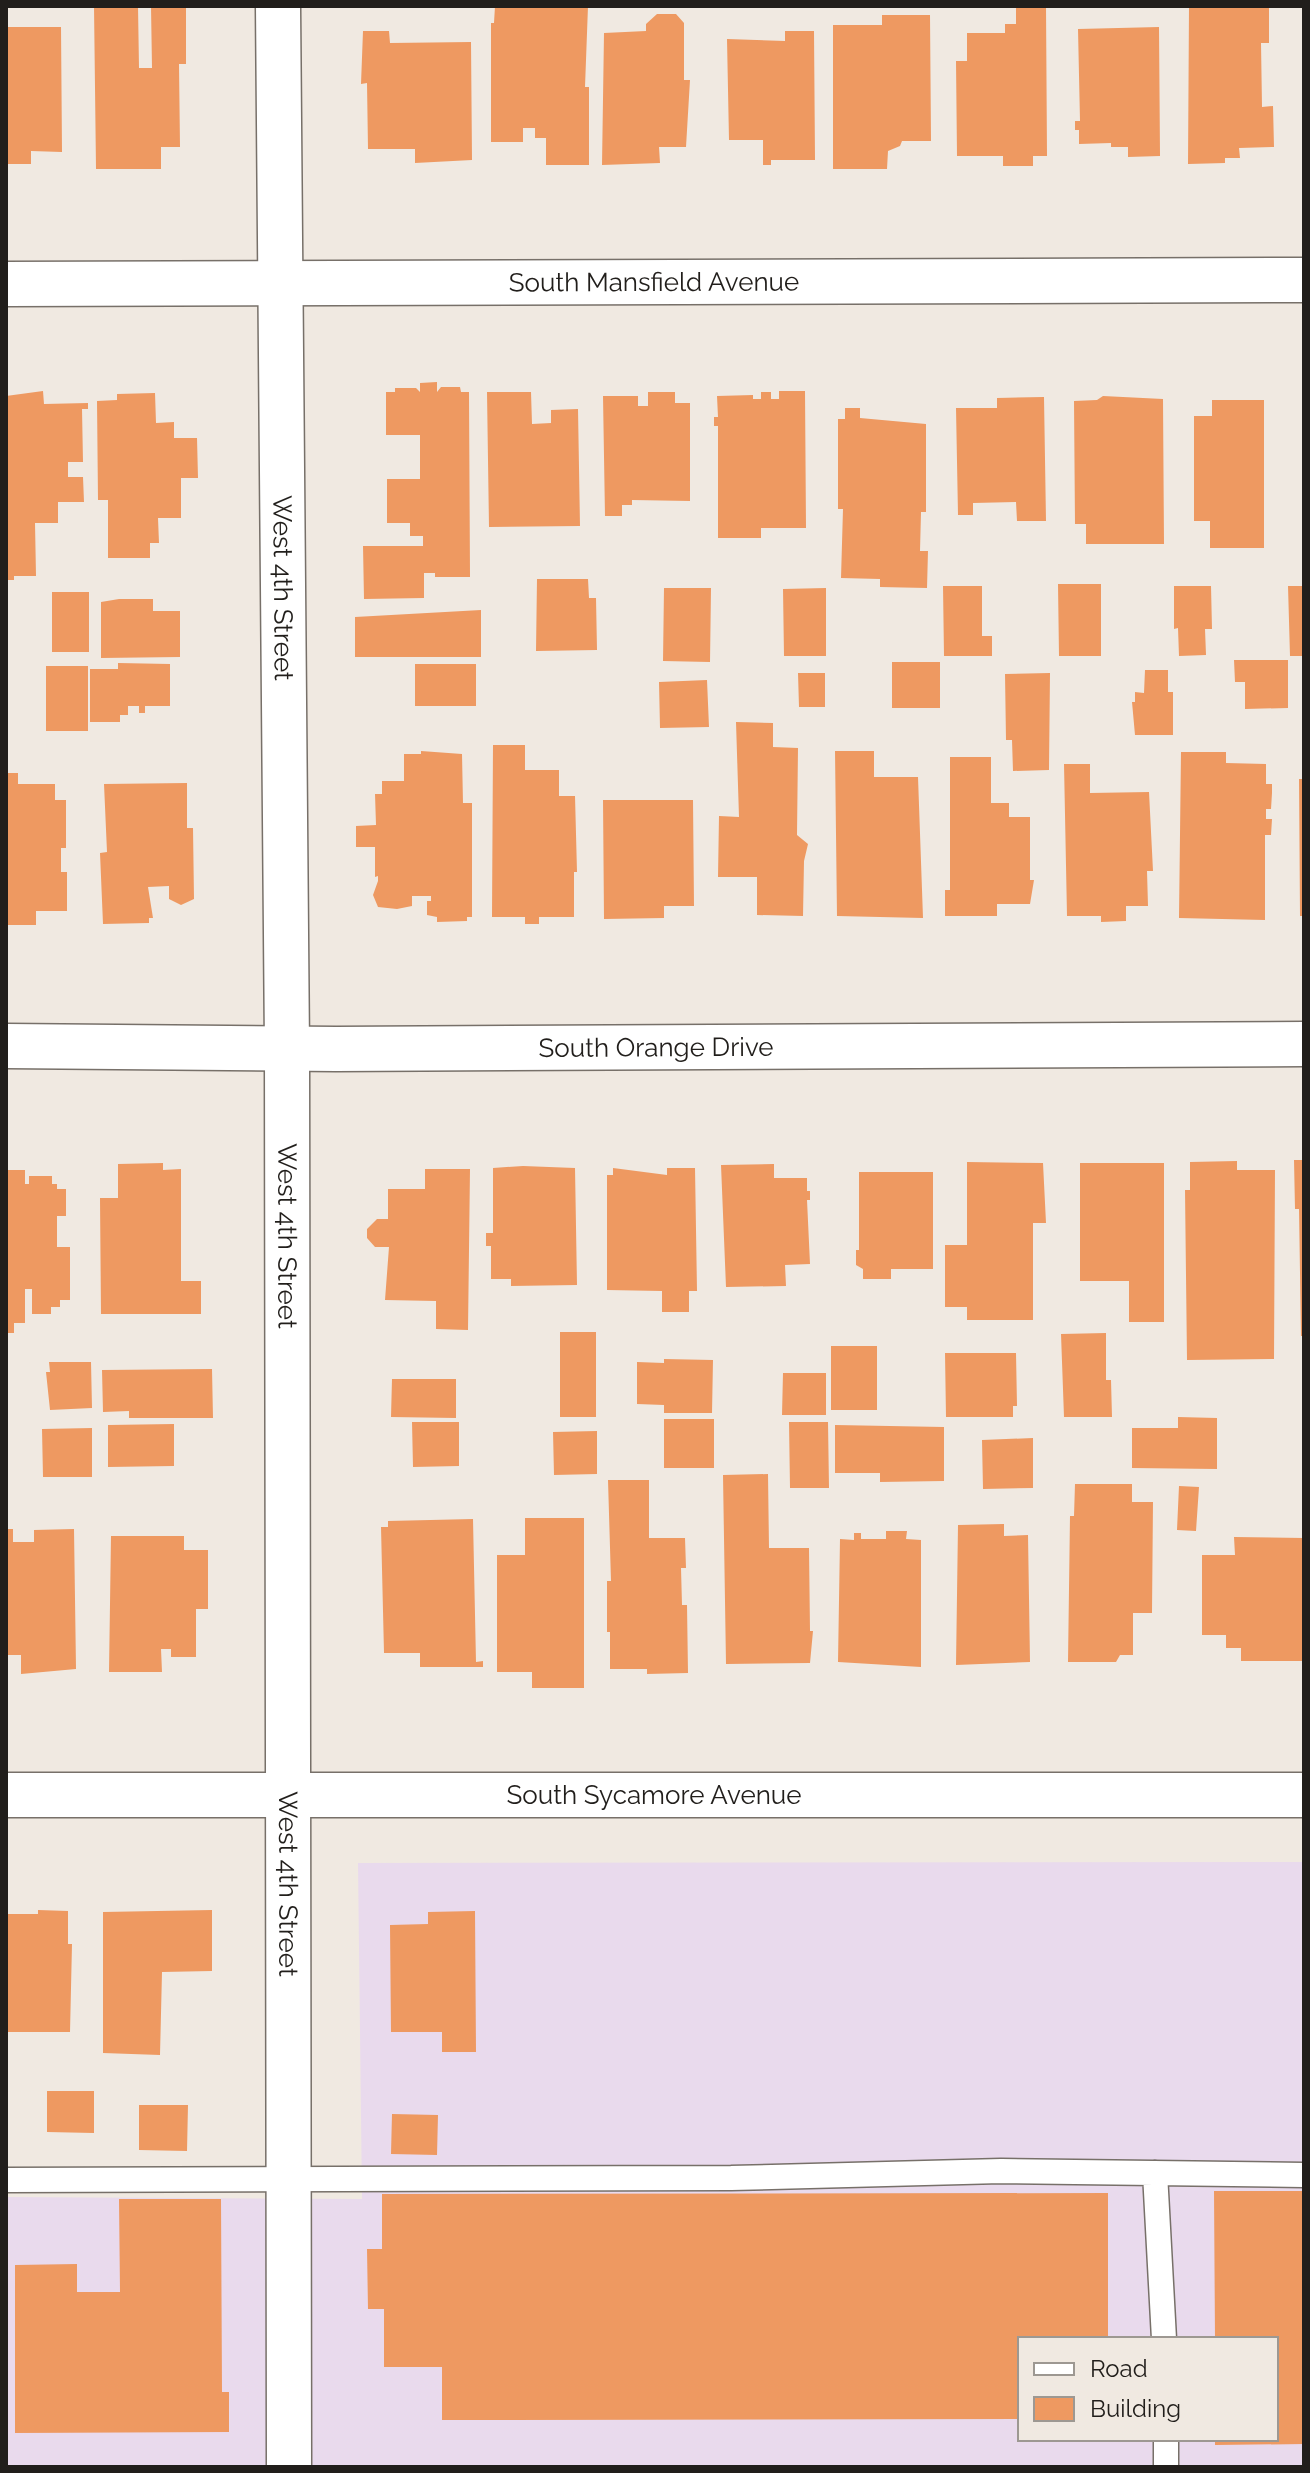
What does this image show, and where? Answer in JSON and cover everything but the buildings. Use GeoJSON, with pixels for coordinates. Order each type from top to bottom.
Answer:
{"type":"FeatureCollection","features":[{"type":"Feature","properties":{"kind":"street","name":"West 4th Street"},"geometry":{"type":"LineString","coordinates":[[278,6],[287,1049],[289,2467]]}},
{"type":"Feature","properties":{"kind":"street","name":"South Mansfield Avenue"},"geometry":{"type":"LineString","coordinates":[[6,284],[1304,280]]}},
{"type":"Feature","properties":{"kind":"street","name":"South Orange Drive"},"geometry":{"type":"LineString","coordinates":[[6,1046],[287,1049],[1304,1044]]}},
{"type":"Feature","properties":{"kind":"street","name":"South Sycamore Avenue"},"geometry":{"type":"LineString","coordinates":[[6,1795],[1304,1795]]}},
{"type":"Feature","properties":{"kind":"lane"},"geometry":{"type":"LineString","coordinates":[[6,2180],[731,2178],[1001,2171],[1304,2175]]}},
{"type":"Feature","properties":{"kind":"lane"},"geometry":{"type":"LineString","coordinates":[[1155,2173],[1164,2337]]}},
{"type":"Feature","properties":{"kind":"lane"},"geometry":{"type":"LineString","coordinates":[[1166,2441],[1166,2467]]}},
{"type":"Feature","properties":{"kind":"shaded area"},"geometry":{"type":"Polygon","coordinates":[[[1304,1862],[1304,2467],[6,2467],[6,2197],[362,2199],[358,1863],[1304,1862]]]}}]}
